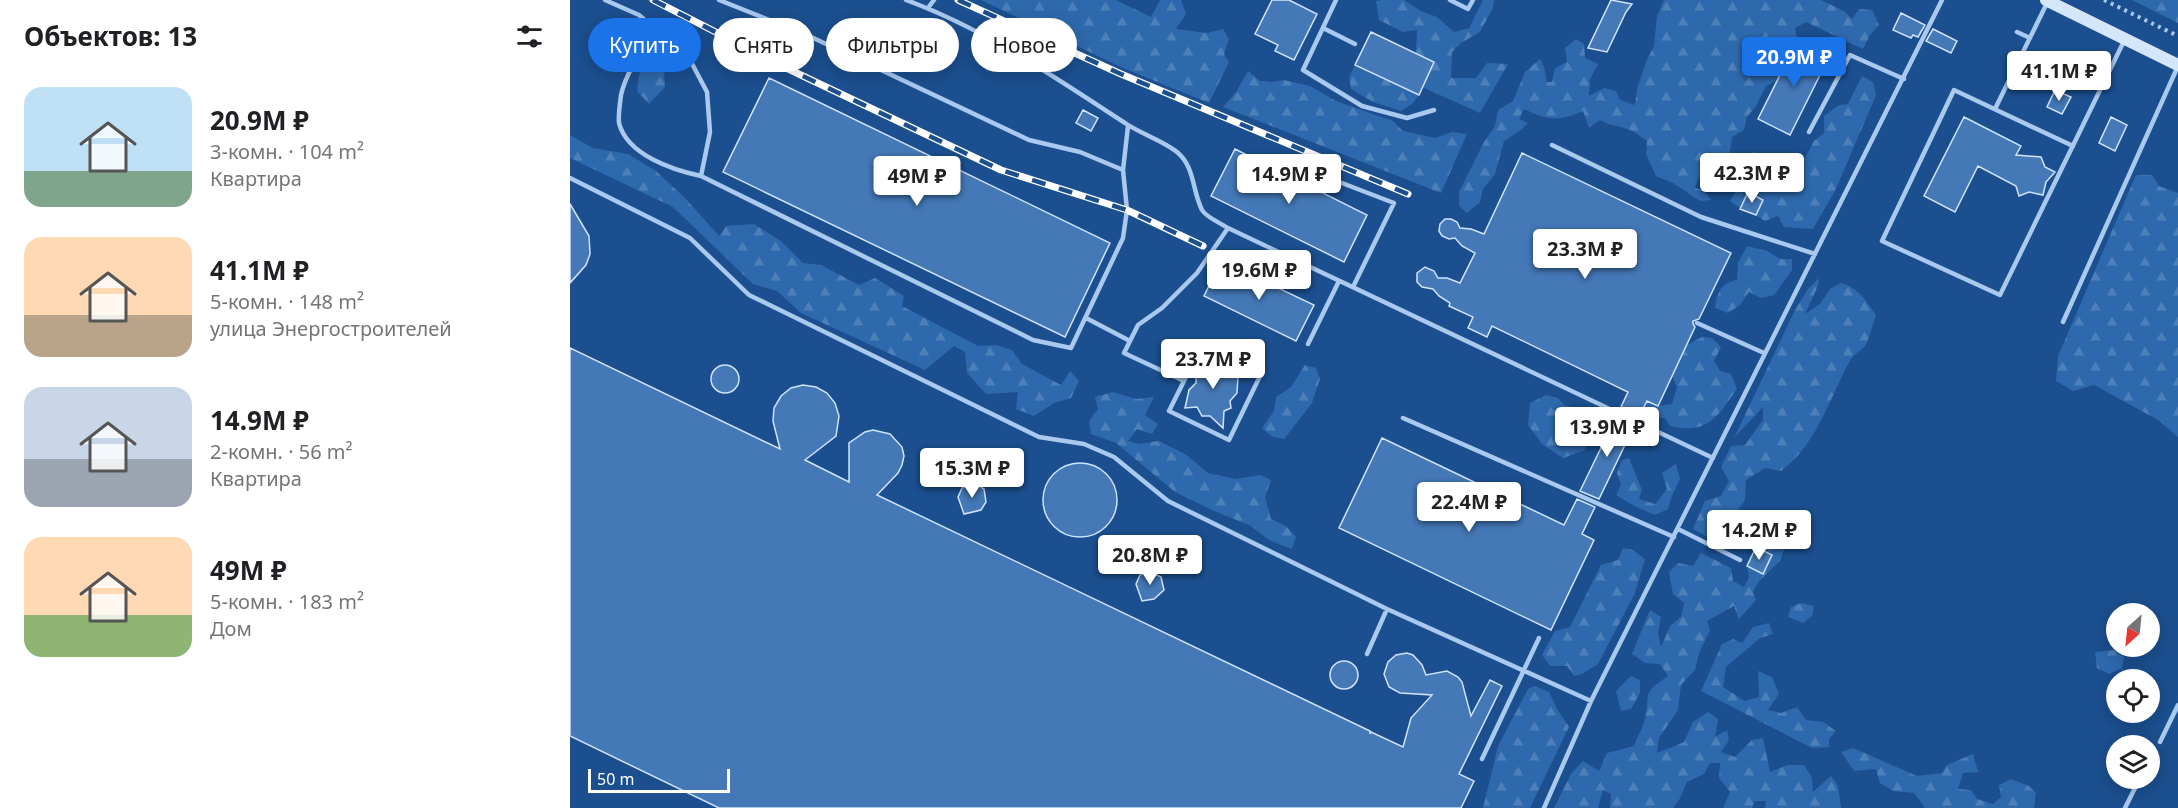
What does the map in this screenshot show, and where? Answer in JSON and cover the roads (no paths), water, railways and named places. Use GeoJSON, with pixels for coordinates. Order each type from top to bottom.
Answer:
{"type":"FeatureCollection","features":[{"type":"Feature","properties":{"kind":"main road"},"geometry":{"type":"LineString","coordinates":[[2047,0],[2178,65]]}},
{"type":"Feature","properties":{"kind":"lane"},"geometry":{"type":"LineString","coordinates":[[605,0],[642,18]]}},
{"type":"Feature","properties":{"kind":"lane"},"geometry":{"type":"LineString","coordinates":[[719,0],[807,35],[1029,140],[1080,152],[1123,170]]}},
{"type":"Feature","properties":{"kind":"lane"},"geometry":{"type":"LineString","coordinates":[[906,0],[928,8],[1036,64],[1128,126],[1176,152],[1188,165],[1203,212],[1228,228],[1713,458]]}},
{"type":"Feature","properties":{"kind":"lane"},"geometry":{"type":"LineString","coordinates":[[928,8],[934,0]]}},
{"type":"Feature","properties":{"kind":"lane"},"geometry":{"type":"LineString","coordinates":[[1336,0],[1303,70],[1362,106],[1407,118],[1434,110]]}},
{"type":"Feature","properties":{"kind":"lane"},"geometry":{"type":"LineString","coordinates":[[1450,0],[1468,9],[1473,0]]}},
{"type":"Feature","properties":{"kind":"lane"},"geometry":{"type":"LineString","coordinates":[[1544,808],[1591,701],[1942,0]]}},
{"type":"Feature","properties":{"kind":"lane"},"geometry":{"type":"LineString","coordinates":[[1995,109],[2047,0]]}},
{"type":"Feature","properties":{"kind":"lane"},"geometry":{"type":"LineString","coordinates":[[1323,28],[1355,44]]}},
{"type":"Feature","properties":{"kind":"lane"},"geometry":{"type":"LineString","coordinates":[[2017,32],[2030,38]]}},
{"type":"Feature","properties":{"kind":"lane"},"geometry":{"type":"LineString","coordinates":[[2073,146],[1954,90],[1882,241],[2000,295],[2073,146],[2125,39]]}},
{"type":"Feature","properties":{"kind":"lane"},"geometry":{"type":"LineString","coordinates":[[1809,132],[1850,55],[1904,79]]}},
{"type":"Feature","properties":{"kind":"lane"},"geometry":{"type":"LineString","coordinates":[[2063,322],[2178,65]]}},
{"type":"Feature","properties":{"kind":"lane"},"geometry":{"type":"LineString","coordinates":[[631,72],[621,94],[619,123],[629,143],[653,160],[678,171],[701,176],[1033,340],[1071,348],[1123,238],[1127,210],[1123,170],[1128,126]]}},
{"type":"Feature","properties":{"kind":"lane"},"geometry":{"type":"LineString","coordinates":[[696,72],[707,92],[710,132],[701,176]]}},
{"type":"Feature","properties":{"kind":"lane"},"geometry":{"type":"LineString","coordinates":[[1552,145],[1701,217],[1815,254]]}},
{"type":"Feature","properties":{"kind":"lane"},"geometry":{"type":"LineString","coordinates":[[1321,175],[1394,203],[1353,287]]}},
{"type":"Feature","properties":{"kind":"lane"},"geometry":{"type":"LineString","coordinates":[[570,178],[690,238],[749,295],[1039,438],[1084,444],[1114,457],[1168,501],[1387,609],[1591,701]]}},
{"type":"Feature","properties":{"kind":"lane"},"geometry":{"type":"LineString","coordinates":[[1184,381],[1124,353],[1138,325],[1162,308],[1197,273],[1228,228]]}},
{"type":"Feature","properties":{"kind":"lane"},"geometry":{"type":"LineString","coordinates":[[1308,344],[1339,280]]}},
{"type":"Feature","properties":{"kind":"lane"},"geometry":{"type":"LineString","coordinates":[[1086,318],[1130,341]]}},
{"type":"Feature","properties":{"kind":"lane"},"geometry":{"type":"LineString","coordinates":[[1697,323],[1764,353]]}},
{"type":"Feature","properties":{"kind":"lane"},"geometry":{"type":"LineString","coordinates":[[1203,343],[1263,372],[1229,440],[1169,411],[1184,381],[1203,343]]}},
{"type":"Feature","properties":{"kind":"lane"},"geometry":{"type":"LineString","coordinates":[[1404,418],[1674,537]]}},
{"type":"Feature","properties":{"kind":"lane"},"geometry":{"type":"LineString","coordinates":[[1678,529],[1740,560]]}},
{"type":"Feature","properties":{"kind":"lane"},"geometry":{"type":"LineString","coordinates":[[1367,654],[1387,609]]}},
{"type":"Feature","properties":{"kind":"lane"},"geometry":{"type":"LineString","coordinates":[[1482,759],[1539,638]]}},
{"type":"Feature","properties":{"kind":"lane"},"geometry":{"type":"LineString","coordinates":[[2160,742],[2178,705]]}},
{"type":"Feature","properties":{"kind":"lane"},"geometry":{"type":"LineString","coordinates":[[2125,808],[2134,789]]}},
{"type":"Feature","properties":{"kind":"railway"},"geometry":{"type":"LineString","coordinates":[[653,0],[784,67],[1001,170],[1127,210],[1203,246]]}},
{"type":"Feature","properties":{"kind":"railway"},"geometry":{"type":"LineString","coordinates":[[958,0],[1121,74],[1408,194]]}}]}
